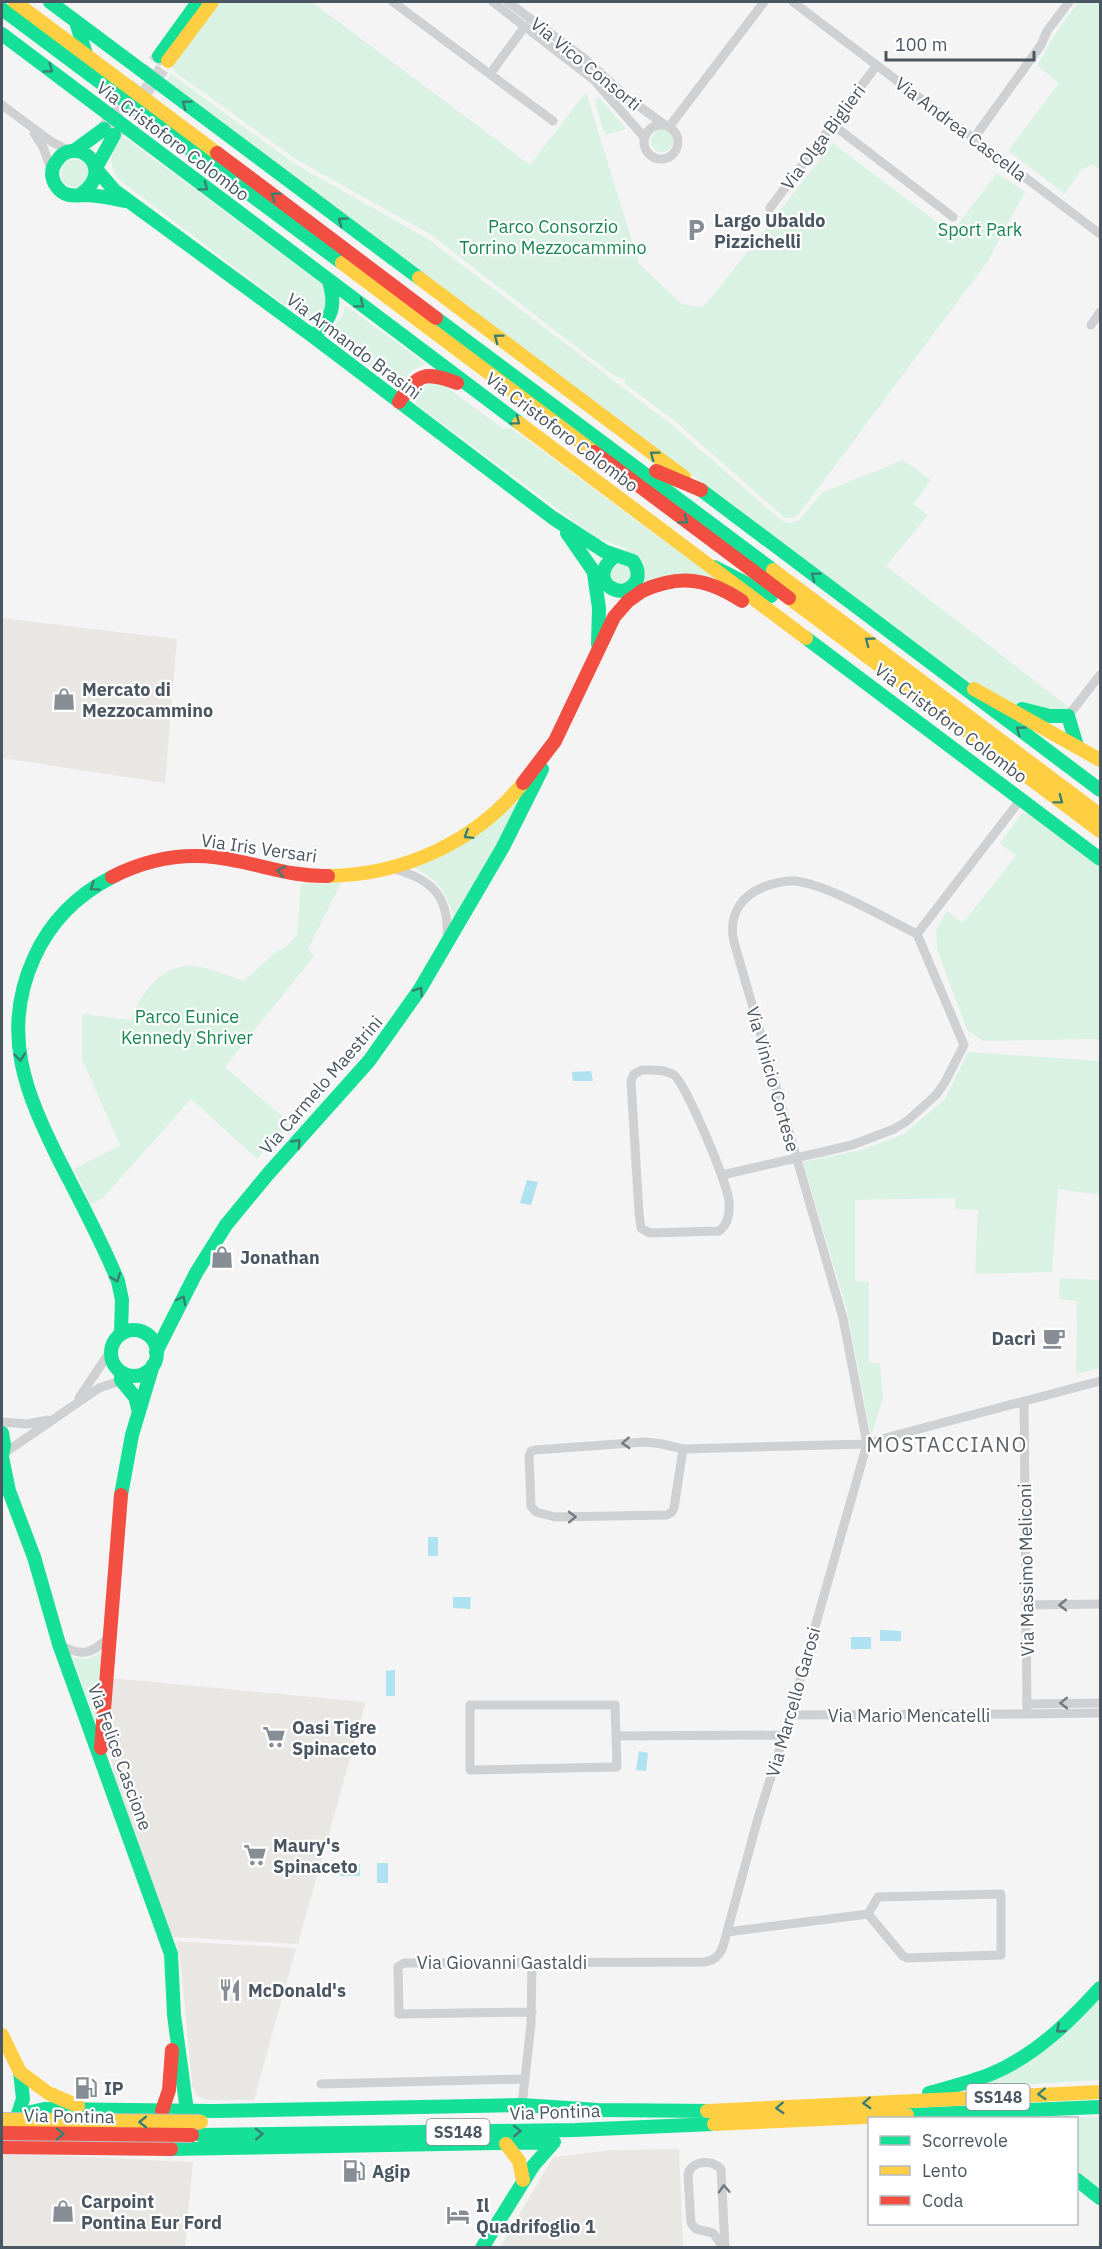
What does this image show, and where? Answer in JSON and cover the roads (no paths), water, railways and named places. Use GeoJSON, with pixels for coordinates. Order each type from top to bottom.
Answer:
{"type":"FeatureCollection","features":[{"type":"Feature","properties":{"kind":"main road","name":"Via Cristoforo Colombo"},"geometry":{"type":"LineString","coordinates":[[15,2],[1101,815]]}},
{"type":"Feature","properties":{"kind":"main road","name":"Via Cristoforo Colombo"},"geometry":{"type":"LineString","coordinates":[[50,2],[1101,790]]}},
{"type":"Feature","properties":{"kind":"main road"},"geometry":{"type":"LineString","coordinates":[[198,2],[163,58],[212,2]]}},
{"type":"Feature","properties":{"kind":"main road","name":"Via Cristoforo Colombo"},"geometry":{"type":"LineString","coordinates":[[2,9],[1101,831]]}},
{"type":"Feature","properties":{"kind":"main road"},"geometry":{"type":"LineString","coordinates":[[76,22],[86,54]]}},
{"type":"Feature","properties":{"kind":"main road","name":"Via Cristoforo Colombo"},"geometry":{"type":"LineString","coordinates":[[2,34],[1101,859]]}},
{"type":"Feature","properties":{"kind":"main road"},"geometry":{"type":"LineString","coordinates":[[52,172],[57,159],[109,132],[101,162],[96,168],[93,186],[81,194]]}},
{"type":"Feature","properties":{"kind":"main road","name":"Via Armando Brasini"},"geometry":{"type":"LineString","coordinates":[[72,151],[87,155],[109,186],[314,337],[553,518],[591,544],[615,556],[626,557],[635,564],[638,574],[633,594]]}},
{"type":"Feature","properties":{"kind":"main road","name":"Via Armando Brasini"},"geometry":{"type":"LineString","coordinates":[[52,172],[56,186],[67,195],[81,194],[132,203]]}},
{"type":"Feature","properties":{"kind":"main road"},"geometry":{"type":"LineString","coordinates":[[314,337],[334,308],[335,298],[329,281]]}},
{"type":"Feature","properties":{"kind":"main road"},"geometry":{"type":"LineString","coordinates":[[399,402],[413,381],[426,375],[440,376],[468,385]]}},
{"type":"Feature","properties":{"kind":"main road"},"geometry":{"type":"LineString","coordinates":[[607,445],[666,476],[701,490]]}},
{"type":"Feature","properties":{"kind":"main road","name":"Via Armando Brasini"},"geometry":{"type":"LineString","coordinates":[[553,518],[580,549],[599,577]]}},
{"type":"Feature","properties":{"kind":"main road"},"geometry":{"type":"LineString","coordinates":[[597,652],[599,577],[610,559],[615,556]]}},
{"type":"Feature","properties":{"kind":"main road"},"geometry":{"type":"LineString","coordinates":[[714,567],[772,597],[831,637],[851,644]]}},
{"type":"Feature","properties":{"kind":"main road"},"geometry":{"type":"LineString","coordinates":[[599,577],[612,589],[633,594],[662,582],[681,579],[716,585],[738,598],[890,711],[925,726]]}},
{"type":"Feature","properties":{"kind":"main road","name":"Via Iris Versari"},"geometry":{"type":"LineString","coordinates":[[121,1333],[122,1300],[118,1281],[45,1131],[21,1070],[18,1040],[19,1013],[26,978],[38,948],[63,913],[88,891],[116,874],[154,861],[183,856],[209,856],[304,876],[339,875],[390,868],[458,841],[495,816],[512,798],[556,740],[613,621],[633,594]]}},
{"type":"Feature","properties":{"kind":"main road"},"geometry":{"type":"LineString","coordinates":[[946,674],[1101,760]]}},
{"type":"Feature","properties":{"kind":"main road"},"geometry":{"type":"LineString","coordinates":[[1002,704],[1040,714],[1068,716],[1077,746]]}},
{"type":"Feature","properties":{"kind":"main road","name":"Via Carmelo Maestrini"},"geometry":{"type":"LineString","coordinates":[[101,1757],[121,1490],[132,1435],[155,1359],[196,1273],[226,1225],[379,1049],[420,989],[525,806],[556,740]]}},
{"type":"Feature","properties":{"kind":"main road"},"geometry":{"type":"LineString","coordinates":[[124,1376],[144,1374],[155,1359],[153,1341],[145,1333],[133,1330],[121,1333],[113,1347],[112,1358],[135,1397],[139,1412]]}},
{"type":"Feature","properties":{"kind":"main road","name":"Via Felice Cascione"},"geometry":{"type":"LineString","coordinates":[[2,1432],[4,1441],[2,1456],[16,1513],[34,1557],[59,1644],[171,1954],[174,2015],[187,2111]]}},
{"type":"Feature","properties":{"kind":"main road","name":"Via Felice Cascione"},"geometry":{"type":"LineString","coordinates":[[2,1492],[16,1513]]}},
{"type":"Feature","properties":{"kind":"main road"},"geometry":{"type":"LineString","coordinates":[[895,2102],[979,2079],[1010,2065],[1056,2033],[1101,1988]]}},
{"type":"Feature","properties":{"kind":"main road","name":"Via Felice Cascione"},"geometry":{"type":"LineString","coordinates":[[162,2111],[169,2090],[174,2015]]}},
{"type":"Feature","properties":{"kind":"main road"},"geometry":{"type":"LineString","coordinates":[[2,2035],[20,2072]]}},
{"type":"Feature","properties":{"kind":"main road","name":"Via Pontina"},"geometry":{"type":"LineString","coordinates":[[20,2072],[23,2099],[8,2125],[2,2146],[203,2149],[554,2142],[639,2134],[714,2117],[895,2102],[1101,2092]]}},
{"type":"Feature","properties":{"kind":"main road","name":"Via Pontina"},"geometry":{"type":"LineString","coordinates":[[20,2072],[48,2093],[90,2109]]}},
{"type":"Feature","properties":{"kind":"main road","name":"Via Pontina"},"geometry":{"type":"LineString","coordinates":[[8,2125],[24,2114],[37,2110],[90,2109],[187,2111],[522,2105],[714,2117]]}},
{"type":"Feature","properties":{"kind":"main road","name":"Via Pontina"},"geometry":{"type":"LineString","coordinates":[[8,2125],[201,2129],[535,2119],[899,2116],[1101,2108]]}},
{"type":"Feature","properties":{"kind":"main road"},"geometry":{"type":"LineString","coordinates":[[899,2116],[906,2117]]}},
{"type":"Feature","properties":{"kind":"main road"},"geometry":{"type":"LineString","coordinates":[[8,2125],[14,2139],[23,2147]]}},
{"type":"Feature","properties":{"kind":"main road"},"geometry":{"type":"LineString","coordinates":[[482,2247],[536,2161],[554,2142]]}},
{"type":"Feature","properties":{"kind":"main road"},"geometry":{"type":"LineString","coordinates":[[506,2144],[519,2161],[524,2180]]}},
{"type":"Feature","properties":{"kind":"main road"},"geometry":{"type":"LineString","coordinates":[[1078,2180],[1101,2198]]}},
{"type":"Feature","properties":{"kind":"street"},"geometry":{"type":"LineString","coordinates":[[393,2],[553,122]]}},
{"type":"Feature","properties":{"kind":"street","name":"Via Vico Consorti"},"geometry":{"type":"LineString","coordinates":[[493,2],[594,80],[645,138]]}},
{"type":"Feature","properties":{"kind":"street","name":"Via Vico Consorti"},"geometry":{"type":"LineString","coordinates":[[508,2],[584,58],[628,99],[667,126]]}},
{"type":"Feature","properties":{"kind":"street"},"geometry":{"type":"LineString","coordinates":[[667,126],[764,2]]}},
{"type":"Feature","properties":{"kind":"street","name":"Via Andrea Cascella"},"geometry":{"type":"LineString","coordinates":[[793,2],[1101,234]]}},
{"type":"Feature","properties":{"kind":"street"},"geometry":{"type":"LineString","coordinates":[[974,138],[1069,2]]}},
{"type":"Feature","properties":{"kind":"street"},"geometry":{"type":"LineString","coordinates":[[490,74],[525,26]]}},
{"type":"Feature","properties":{"kind":"street","name":"Via Olga Biglieri"},"geometry":{"type":"LineString","coordinates":[[770,208],[877,65]]}},
{"type":"Feature","properties":{"kind":"street","name":"Via Armando Brasini"},"geometry":{"type":"LineString","coordinates":[[2,105],[52,142],[72,151]]}},
{"type":"Feature","properties":{"kind":"street","name":"Via Armando Brasini"},"geometry":{"type":"LineString","coordinates":[[27,124],[43,147],[52,172]]}},
{"type":"Feature","properties":{"kind":"street"},"geometry":{"type":"LineString","coordinates":[[832,124],[953,217]]}},
{"type":"Feature","properties":{"kind":"street"},"geometry":{"type":"LineString","coordinates":[[667,126],[675,131],[679,143],[675,152],[668,158],[660,159],[652,157],[646,150],[645,138],[652,127],[667,126]]}},
{"type":"Feature","properties":{"kind":"street"},"geometry":{"type":"LineString","coordinates":[[1091,324],[1101,312]]}},
{"type":"Feature","properties":{"kind":"street"},"geometry":{"type":"LineString","coordinates":[[1068,716],[1101,675]]}},
{"type":"Feature","properties":{"kind":"street"},"geometry":{"type":"LineString","coordinates":[[512,798],[522,796],[525,806]]}},
{"type":"Feature","properties":{"kind":"street"},"geometry":{"type":"LineString","coordinates":[[722,1175],[859,1143],[890,1131],[903,1124],[939,1091],[964,1045],[917,934],[1021,799]]}},
{"type":"Feature","properties":{"kind":"street"},"geometry":{"type":"LineString","coordinates":[[390,868],[416,875],[436,891],[446,914],[447,945]]}},
{"type":"Feature","properties":{"kind":"street","name":"Via Vinicio Cortese"},"geometry":{"type":"LineString","coordinates":[[867,1444],[843,1318],[734,942],[732,926],[739,907],[748,896],[764,887],[797,882],[832,893],[917,934]]}},
{"type":"Feature","properties":{"kind":"street"},"geometry":{"type":"LineString","coordinates":[[661,1071],[670,1073],[678,1080],[722,1175],[729,1203],[726,1222],[722,1229],[713,1232],[650,1233],[642,1230],[639,1213],[632,1081],[636,1072],[661,1071]]}},
{"type":"Feature","properties":{"kind":"street"},"geometry":{"type":"LineString","coordinates":[[75,1406],[113,1347]]}},
{"type":"Feature","properties":{"kind":"street"},"geometry":{"type":"LineString","coordinates":[[2,1456],[99,1388],[124,1376]]}},
{"type":"Feature","properties":{"kind":"street"},"geometry":{"type":"LineString","coordinates":[[683,1449],[674,1508],[667,1515],[555,1517],[540,1514],[531,1506],[529,1456],[532,1450],[645,1442],[683,1449],[867,1444],[1101,1381]]}},
{"type":"Feature","properties":{"kind":"street","name":"Via Massimo Meliconi"},"geometry":{"type":"LineString","coordinates":[[1024,1401],[1027,1704]]}},
{"type":"Feature","properties":{"kind":"street"},"geometry":{"type":"LineString","coordinates":[[2,1422],[27,1424],[56,1418]]}},
{"type":"Feature","properties":{"kind":"street","name":"Via Marcello Garosi"},"geometry":{"type":"LineString","coordinates":[[715,1958],[722,1949],[867,1444]]}},
{"type":"Feature","properties":{"kind":"street"},"geometry":{"type":"LineString","coordinates":[[1026,1605],[1101,1604]]}},
{"type":"Feature","properties":{"kind":"street"},"geometry":{"type":"LineString","coordinates":[[59,1644],[74,1651],[87,1652],[97,1649],[109,1637]]}},
{"type":"Feature","properties":{"kind":"street"},"geometry":{"type":"LineString","coordinates":[[1027,1714],[1027,1704],[1101,1703]]}},
{"type":"Feature","properties":{"kind":"street"},"geometry":{"type":"LineString","coordinates":[[615,1704],[616,1736],[617,1767],[470,1770],[470,1705],[615,1704]]}},
{"type":"Feature","properties":{"kind":"street","name":"Via Mario Mencatelli"},"geometry":{"type":"LineString","coordinates":[[790,1715],[1101,1713]]}},
{"type":"Feature","properties":{"kind":"street"},"geometry":{"type":"LineString","coordinates":[[616,1736],[785,1735]]}},
{"type":"Feature","properties":{"kind":"street"},"geometry":{"type":"LineString","coordinates":[[1001,1894],[1001,1955],[907,1958],[868,1914],[878,1897],[1001,1894]]}},
{"type":"Feature","properties":{"kind":"street"},"geometry":{"type":"LineString","coordinates":[[727,1932],[868,1914]]}},
{"type":"Feature","properties":{"kind":"street","name":"Via Giovanni Gastaldi"},"geometry":{"type":"LineString","coordinates":[[532,2012],[399,2014],[398,1969],[400,1964],[404,1963],[705,1962],[715,1958]]}},
{"type":"Feature","properties":{"kind":"street"},"geometry":{"type":"LineString","coordinates":[[522,2105],[532,2012],[532,1962]]}},
{"type":"Feature","properties":{"kind":"street"},"geometry":{"type":"LineString","coordinates":[[321,2084],[525,2079]]}},
{"type":"Feature","properties":{"kind":"street"},"geometry":{"type":"LineString","coordinates":[[711,2163],[721,2169],[725,2247],[713,2233],[696,2229],[691,2223],[688,2175],[689,2169],[694,2164],[711,2163]]}},
{"type":"Feature","properties":{"kind":"water"},"geometry":{"type":"Polygon","coordinates":[[[591,1071],[593,1081],[573,1081],[572,1072],[591,1071]]]}},
{"type":"Feature","properties":{"kind":"water"},"geometry":{"type":"Polygon","coordinates":[[[527,1180],[538,1182],[531,1205],[520,1203],[527,1180]]]}},
{"type":"Feature","properties":{"kind":"water"},"geometry":{"type":"Polygon","coordinates":[[[428,1537],[438,1537],[438,1556],[428,1556],[428,1537]]]}},
{"type":"Feature","properties":{"kind":"water"},"geometry":{"type":"Polygon","coordinates":[[[453,1597],[471,1597],[470,1609],[453,1608],[453,1597]]]}},
{"type":"Feature","properties":{"kind":"water"},"geometry":{"type":"Polygon","coordinates":[[[880,1630],[901,1631],[901,1641],[880,1641],[880,1630]]]}},
{"type":"Feature","properties":{"kind":"water"},"geometry":{"type":"Polygon","coordinates":[[[851,1637],[871,1637],[871,1649],[851,1649],[851,1637]]]}},
{"type":"Feature","properties":{"kind":"water"},"geometry":{"type":"Polygon","coordinates":[[[395,1670],[395,1696],[386,1696],[386,1671],[395,1670]]]}},
{"type":"Feature","properties":{"kind":"water"},"geometry":{"type":"Polygon","coordinates":[[[639,1751],[648,1753],[646,1771],[636,1770],[639,1751]]]}},
{"type":"Feature","properties":{"kind":"water"},"geometry":{"type":"Polygon","coordinates":[[[377,1863],[388,1863],[388,1883],[377,1883],[377,1863]]]}},
{"type":"Feature","properties":{"kind":"water"},"geometry":{"type":"Polygon","coordinates":[[[340,1864],[360,1864],[360,1876],[340,1876],[340,1864]]]}},
{"type":"Feature","properties":{"kind":"tunnel"},"geometry":{"type":"LineString","coordinates":[[104,129],[159,56]]}},
{"type":"Feature","properties":{"kind":"tunnel"},"geometry":{"type":"LineString","coordinates":[[117,131],[168,61]]}},
{"type":"Feature","properties":{"kind":"place","name":"Largo Ubaldo Pizzichelli"},"geometry":{"type":"Point","coordinates":[696,230]}},
{"type":"Feature","properties":{"kind":"place","name":"Mercato di Mezzocammino"},"geometry":{"type":"Point","coordinates":[64,699]}},
{"type":"Feature","properties":{"kind":"place","name":"Jonathan"},"geometry":{"type":"Point","coordinates":[222,1257]}},
{"type":"Feature","properties":{"kind":"place","name":"Dacrì"},"geometry":{"type":"Point","coordinates":[1054,1338]}},
{"type":"Feature","properties":{"kind":"place","name":"Oasi Tigre Spinaceto"},"geometry":{"type":"Point","coordinates":[274,1737]}},
{"type":"Feature","properties":{"kind":"place","name":"Maury's Spinaceto"},"geometry":{"type":"Point","coordinates":[255,1855]}},
{"type":"Feature","properties":{"kind":"place","name":"McDonald's"},"geometry":{"type":"Point","coordinates":[230,1990]}},
{"type":"Feature","properties":{"kind":"place","name":"IP"},"geometry":{"type":"Point","coordinates":[86,2088]}},
{"type":"Feature","properties":{"kind":"place","name":"Agip"},"geometry":{"type":"Point","coordinates":[354,2171]}},
{"type":"Feature","properties":{"kind":"place","name":"Carpoint Pontina Eur Ford"},"geometry":{"type":"Point","coordinates":[63,2211]}},
{"type":"Feature","properties":{"kind":"place","name":"Il Quadrifoglio 1"},"geometry":{"type":"Point","coordinates":[458,2215]}},
{"type":"Feature","properties":{"kind":"district","name":"MOSTACCIANO"},"geometry":{"type":"Point","coordinates":[947,1444]}},
{"type":"Feature","properties":{"kind":"park label","name":"Sport Park"},"geometry":{"type":"Point","coordinates":[980,229]}},
{"type":"Feature","properties":{"kind":"park label","name":"Parco Consorzio Torrino Mezzocammino"},"geometry":{"type":"Point","coordinates":[553,236]}},
{"type":"Feature","properties":{"kind":"park label","name":"Parco Eunice Kennedy Shriver"},"geometry":{"type":"Point","coordinates":[187,1026]}}]}
